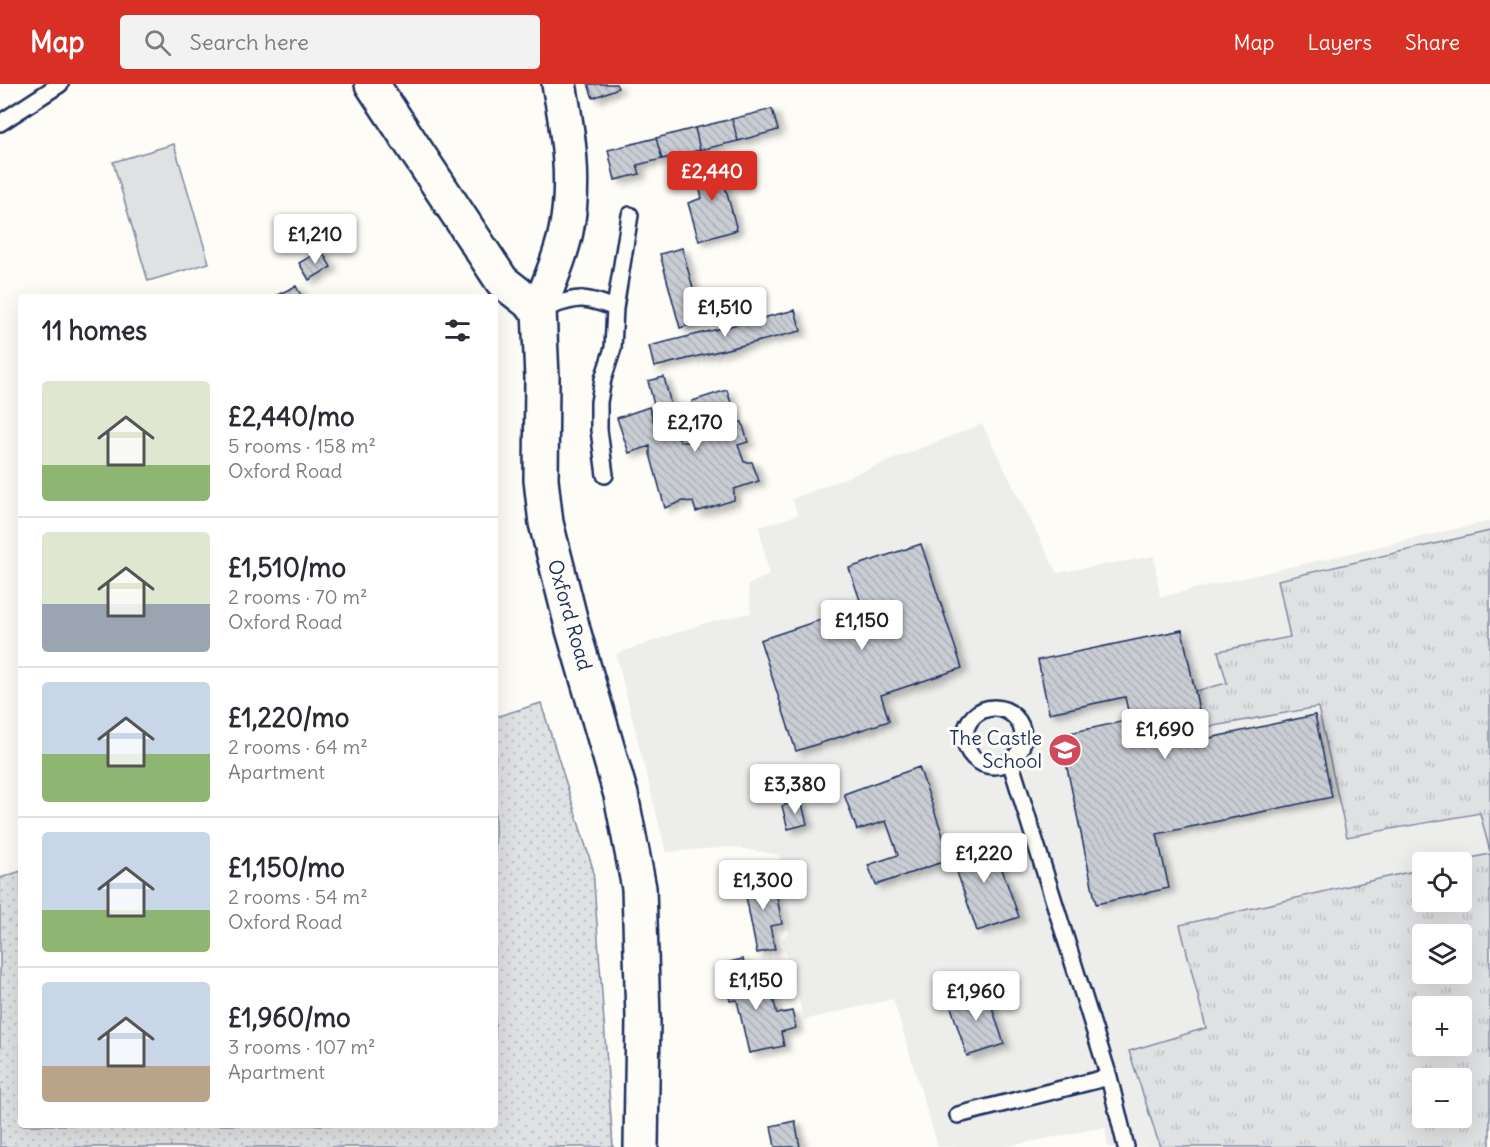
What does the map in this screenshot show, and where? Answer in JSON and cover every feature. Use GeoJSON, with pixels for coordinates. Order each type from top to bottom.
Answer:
{"type":"FeatureCollection","features":[{"type":"Feature","properties":{"kind":"main road"},"geometry":{"type":"LineString","coordinates":[[372,84],[502,281],[539,310]]}},
{"type":"Feature","properties":{"kind":"main road","name":"Oxford Road"},"geometry":{"type":"LineString","coordinates":[[559,84],[570,159],[568,215],[566,232],[539,310],[542,378],[541,480],[546,523],[573,630],[621,795],[639,888],[643,1018],[641,1147]]}},
{"type":"Feature","properties":{"kind":"lane"},"geometry":{"type":"LineString","coordinates":[[0,123],[60,84]]}},
{"type":"Feature","properties":{"kind":"lane"},"geometry":{"type":"LineString","coordinates":[[605,475],[599,430],[599,402],[613,348],[615,308],[630,215]]}},
{"type":"Feature","properties":{"kind":"lane"},"geometry":{"type":"LineString","coordinates":[[539,310],[577,298],[591,298],[615,308]]}},
{"type":"Feature","properties":{"kind":"lane"},"geometry":{"type":"LineString","coordinates":[[1010,760],[1109,1077],[1126,1147]]}},
{"type":"Feature","properties":{"kind":"lane"},"geometry":{"type":"LineString","coordinates":[[958,1115],[1109,1077]]}},
{"type":"Feature","properties":{"kind":"shaded area","name":"The Castle School"},"geometry":{"type":"Polygon","coordinates":[[[982,424],[1057,573],[1154,556],[1160,597],[1490,521],[1490,1147],[1108,1147],[1105,1127],[1004,1147],[938,1147],[893,999],[804,1020],[782,939],[789,932],[779,855],[732,847],[666,852],[616,654],[702,624],[751,613],[748,585],[769,575],[759,527],[798,515],[792,499],[982,424]]]}},
{"type":"Feature","properties":{"kind":"green space"},"geometry":{"type":"Polygon","coordinates":[[[174,144],[209,263],[148,281],[113,162],[174,144]]]}},
{"type":"Feature","properties":{"kind":"green space"},"geometry":{"type":"Polygon","coordinates":[[[1490,531],[1490,852],[1480,813],[1347,837],[1318,707],[1203,728],[1195,691],[1227,683],[1218,651],[1290,637],[1278,580],[1490,531]]]}},
{"type":"Feature","properties":{"kind":"green space"},"geometry":{"type":"Polygon","coordinates":[[[541,703],[593,869],[613,1147],[0,1147],[0,878],[18,872],[18,1128],[498,1128],[498,716],[541,703]]]}},
{"type":"Feature","properties":{"kind":"green space"},"geometry":{"type":"Polygon","coordinates":[[[1490,854],[1490,1147],[1160,1147],[1129,1051],[1206,1028],[1180,925],[1412,871],[1412,912],[1472,912],[1472,858],[1490,854]]]}},
{"type":"Feature","properties":{"kind":"building"},"geometry":{"type":"Polygon","coordinates":[[[588,84],[616,84],[618,88],[593,98],[588,84]]]}},
{"type":"Feature","properties":{"kind":"building"},"geometry":{"type":"Polygon","coordinates":[[[772,109],[778,130],[738,141],[732,119],[772,109]]]}},
{"type":"Feature","properties":{"kind":"building"},"geometry":{"type":"Polygon","coordinates":[[[732,119],[738,141],[700,150],[695,128],[732,119]]]}},
{"type":"Feature","properties":{"kind":"building"},"geometry":{"type":"Polygon","coordinates":[[[695,128],[700,150],[662,159],[656,138],[695,128]]]}},
{"type":"Feature","properties":{"kind":"building"},"geometry":{"type":"Polygon","coordinates":[[[656,138],[662,159],[637,165],[640,174],[615,180],[608,150],[656,138]]]}},
{"type":"Feature","properties":{"kind":"building"},"geometry":{"type":"Polygon","coordinates":[[[717,157],[737,230],[699,241],[688,203],[702,198],[693,164],[717,157]]]}},
{"type":"Feature","properties":{"kind":"building"},"geometry":{"type":"Polygon","coordinates":[[[682,248],[702,321],[680,328],[660,254],[682,248]]]}},
{"type":"Feature","properties":{"kind":"building"},"geometry":{"type":"Polygon","coordinates":[[[321,250],[331,267],[309,280],[299,263],[321,250]]]}},
{"type":"Feature","properties":{"kind":"building"},"geometry":{"type":"Polygon","coordinates":[[[296,286],[300,294],[279,294],[296,286]]]}},
{"type":"Feature","properties":{"kind":"building"},"geometry":{"type":"Polygon","coordinates":[[[795,310],[801,331],[654,367],[649,346],[795,310]]]}},
{"type":"Feature","properties":{"kind":"building"},"geometry":{"type":"Polygon","coordinates":[[[664,377],[671,405],[655,409],[648,381],[664,377]]]}},
{"type":"Feature","properties":{"kind":"building"},"geometry":{"type":"Polygon","coordinates":[[[727,390],[737,422],[742,422],[748,442],[738,445],[744,462],[752,462],[759,481],[734,489],[734,500],[696,512],[693,502],[683,501],[665,508],[650,454],[650,446],[629,453],[617,418],[649,407],[655,426],[673,420],[680,442],[698,442],[699,431],[692,409],[692,401],[727,390]]]}},
{"type":"Feature","properties":{"kind":"building"},"geometry":{"type":"Polygon","coordinates":[[[921,544],[962,668],[881,695],[889,721],[796,751],[760,640],[862,606],[849,568],[921,544]]]}},
{"type":"Feature","properties":{"kind":"building"},"geometry":{"type":"Polygon","coordinates":[[[1182,630],[1205,739],[1315,715],[1332,797],[1157,834],[1169,888],[1096,904],[1060,735],[1130,720],[1125,697],[1049,713],[1038,660],[1182,630]]]}},
{"type":"Feature","properties":{"kind":"building"},"geometry":{"type":"Polygon","coordinates":[[[919,767],[951,859],[876,885],[868,865],[898,855],[886,821],[857,830],[844,794],[919,767]]]}},
{"type":"Feature","properties":{"kind":"building"},"geometry":{"type":"Polygon","coordinates":[[[801,800],[807,824],[788,829],[782,806],[801,800]]]}},
{"type":"Feature","properties":{"kind":"building"},"geometry":{"type":"Polygon","coordinates":[[[990,836],[1019,917],[977,931],[950,851],[990,836]]]}},
{"type":"Feature","properties":{"kind":"building"},"geometry":{"type":"Polygon","coordinates":[[[773,875],[782,924],[770,926],[775,949],[757,953],[743,881],[773,875]]]}},
{"type":"Feature","properties":{"kind":"building"},"geometry":{"type":"Polygon","coordinates":[[[743,959],[751,994],[771,990],[777,1014],[792,1011],[796,1028],[781,1032],[784,1046],[749,1053],[737,1000],[730,1001],[721,964],[743,959]]]}},
{"type":"Feature","properties":{"kind":"building"},"geometry":{"type":"Polygon","coordinates":[[[986,989],[1004,1044],[967,1056],[949,1001],[986,989]]]}},
{"type":"Feature","properties":{"kind":"building"},"geometry":{"type":"Polygon","coordinates":[[[795,1121],[800,1147],[775,1147],[771,1126],[795,1121]]]}},
{"type":"Feature","properties":{"kind":"place","name":"The Castle School"},"geometry":{"type":"Point","coordinates":[1065,750]}}]}
